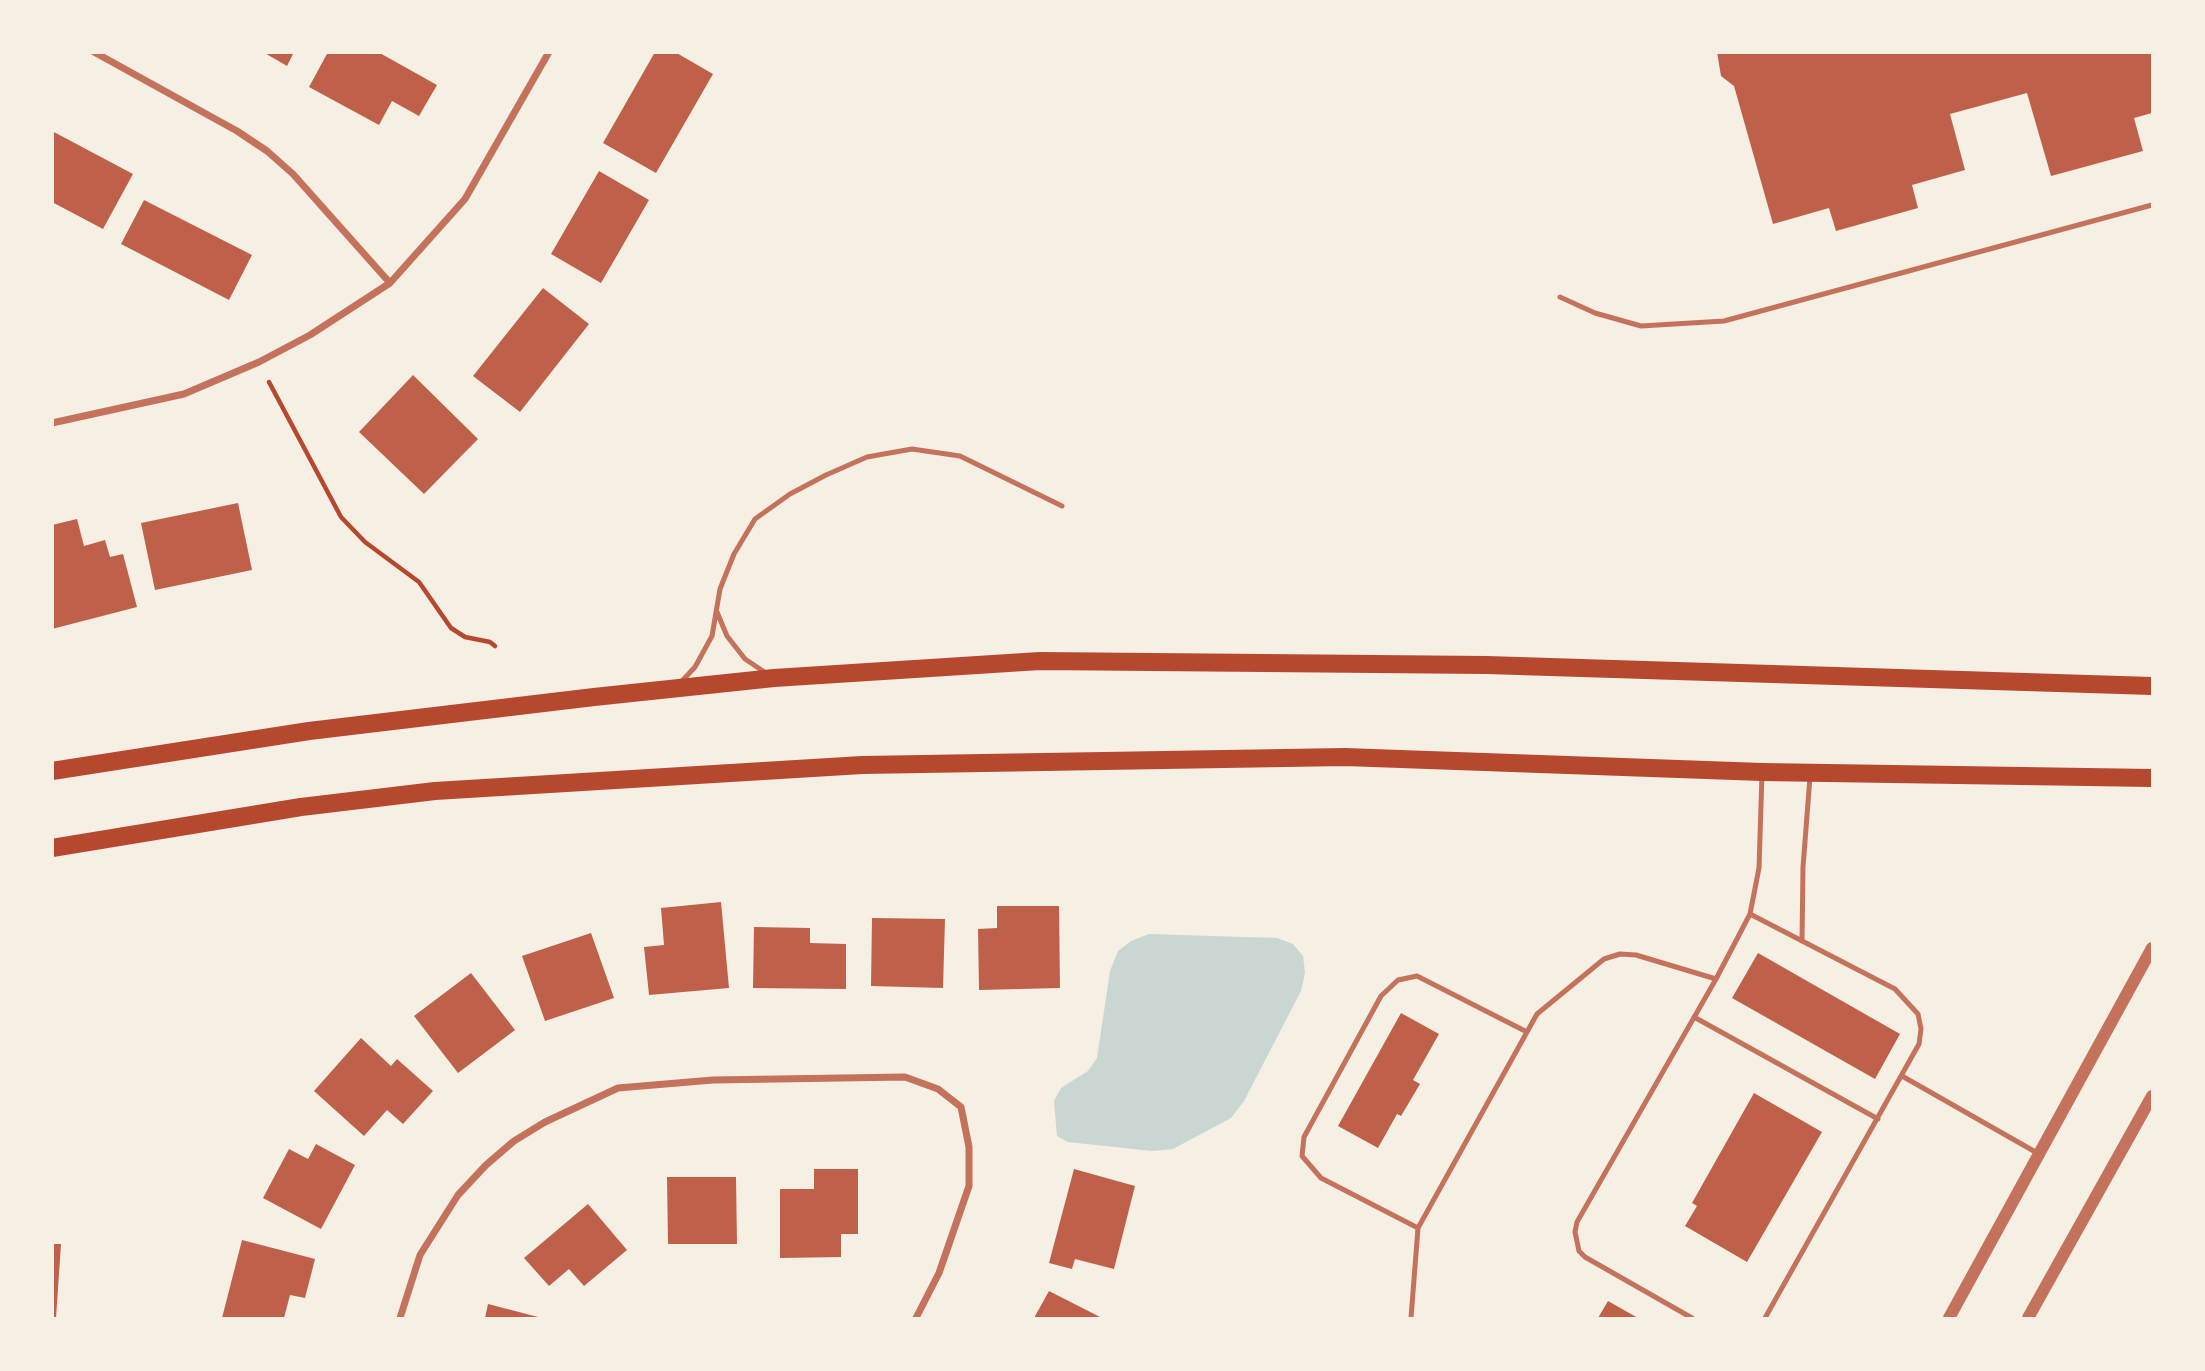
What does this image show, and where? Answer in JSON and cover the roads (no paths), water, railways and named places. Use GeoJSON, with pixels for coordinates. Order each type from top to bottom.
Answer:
{"type":"FeatureCollection","features":[{"type":"Feature","properties":{"kind":"main road"},"geometry":{"type":"LineString","coordinates":[[52,771],[309,731],[774,678],[1053,661],[1487,665],[2152,686]]}},
{"type":"Feature","properties":{"kind":"main road"},"geometry":{"type":"LineString","coordinates":[[52,848],[301,807],[435,792],[862,765],[1345,757],[1762,772],[2152,778]]}},
{"type":"Feature","properties":{"kind":"street"},"geometry":{"type":"LineString","coordinates":[[94,52],[237,131],[267,151],[293,174],[390,283]]}},
{"type":"Feature","properties":{"kind":"street"},"geometry":{"type":"LineString","coordinates":[[52,424],[184,394],[259,362],[310,335],[390,283],[465,199],[549,52]]}},
{"type":"Feature","properties":{"kind":"street"},"geometry":{"type":"LineString","coordinates":[[1949,1318],[2152,948]]}},
{"type":"Feature","properties":{"kind":"street"},"geometry":{"type":"LineString","coordinates":[[400,1318],[420,1255],[458,1195],[514,1141],[545,1122],[618,1088],[713,1080],[905,1077],[938,1089],[961,1107],[970,1147],[969,1186],[939,1273],[916,1318]]}},
{"type":"Feature","properties":{"kind":"street"},"geometry":{"type":"LineString","coordinates":[[2028,1318],[2152,1096]]}},
{"type":"Feature","properties":{"kind":"lane"},"geometry":{"type":"LineString","coordinates":[[1560,297],[1595,313],[1641,326],[1724,321],[2152,205]]}},
{"type":"Feature","properties":{"kind":"lane"},"geometry":{"type":"LineString","coordinates":[[674,689],[695,667],[712,636],[720,589],[734,554],[755,519],[790,494],[867,457],[912,449],[960,456],[1062,506]]}},
{"type":"Feature","properties":{"kind":"lane"},"geometry":{"type":"LineString","coordinates":[[717,612],[727,636],[745,659],[774,678]]}},
{"type":"Feature","properties":{"kind":"lane"},"geometry":{"type":"LineString","coordinates":[[1692,1318],[1585,1257],[1579,1251],[1577,1223],[1750,914],[1759,868],[1762,772]]}},
{"type":"Feature","properties":{"kind":"lane"},"geometry":{"type":"LineString","coordinates":[[1802,941],[1802,867],[1810,772]]}},
{"type":"Feature","properties":{"kind":"lane"},"geometry":{"type":"LineString","coordinates":[[1750,914],[1895,989],[1918,1014],[1919,1044],[1765,1318]]}},
{"type":"Feature","properties":{"kind":"lane"},"geometry":{"type":"LineString","coordinates":[[1411,1318],[1418,1228],[1538,1014],[1604,959],[1620,954],[1636,955],[1716,979]]}},
{"type":"Feature","properties":{"kind":"lane"},"geometry":{"type":"LineString","coordinates":[[1418,1228],[1321,1178],[1302,1156],[1304,1137],[1381,996],[1398,980],[1417,976],[1527,1032]]}},
{"type":"Feature","properties":{"kind":"lane"},"geometry":{"type":"LineString","coordinates":[[1694,1017],[1878,1119]]}},
{"type":"Feature","properties":{"kind":"lane"},"geometry":{"type":"LineString","coordinates":[[1902,1076],[2041,1154]]}}]}
